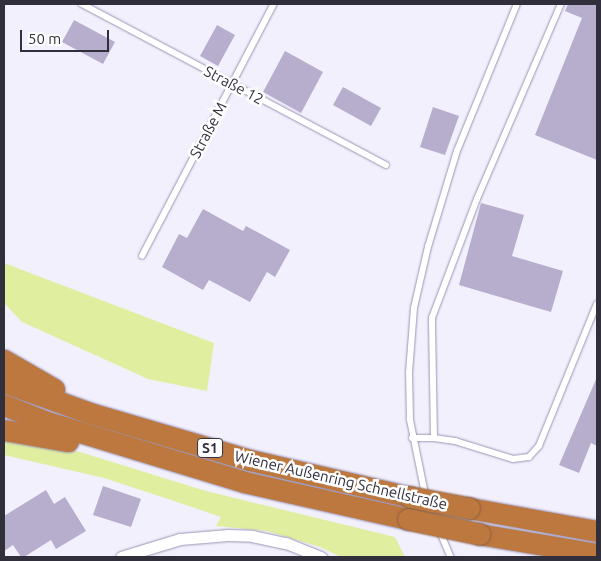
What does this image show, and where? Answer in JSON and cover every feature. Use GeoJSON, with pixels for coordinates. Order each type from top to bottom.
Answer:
{"type":"FeatureCollection","features":[{"type":"Feature","properties":{"kind":"highway"},"geometry":{"type":"LineString","coordinates":[[4,360],[52,388],[78,398],[90,413]]}},
{"type":"Feature","properties":{"kind":"highway","name":"Wiener Außenring Schnellstraße"},"geometry":{"type":"LineString","coordinates":[[4,382],[90,413],[250,460],[331,480],[469,508],[588,529]]}},
{"type":"Feature","properties":{"kind":"highway","name":"Wiener Außenring Schnellstraße"},"geometry":{"type":"LineString","coordinates":[[4,405],[47,422],[244,482],[479,534],[597,554]]}},
{"type":"Feature","properties":{"kind":"highway"},"geometry":{"type":"LineString","coordinates":[[4,430],[70,441],[96,448],[128,447]]}},
{"type":"Feature","properties":{"kind":"street"},"geometry":{"type":"LineString","coordinates":[[121,557],[180,539],[228,535],[252,536],[286,543],[321,557]]}},
{"type":"Feature","properties":{"kind":"lane","name":"Straße 12"},"geometry":{"type":"LineString","coordinates":[[82,4],[386,166]]}},
{"type":"Feature","properties":{"kind":"lane","name":"Straße M"},"geometry":{"type":"LineString","coordinates":[[142,256],[274,4]]}},
{"type":"Feature","properties":{"kind":"lane"},"geometry":{"type":"LineString","coordinates":[[429,506],[418,469],[412,438],[409,373],[410,340],[419,282],[456,151],[517,4]]}},
{"type":"Feature","properties":{"kind":"lane"},"geometry":{"type":"LineString","coordinates":[[434,438],[432,318],[477,199],[562,4]]}},
{"type":"Feature","properties":{"kind":"lane"},"geometry":{"type":"LineString","coordinates":[[412,438],[434,438],[513,459],[529,458],[539,446],[597,304]]}},
{"type":"Feature","properties":{"kind":"lane"},"geometry":{"type":"LineString","coordinates":[[433,515],[451,557]]}},
{"type":"Feature","properties":{"kind":"green space"},"geometry":{"type":"Polygon","coordinates":[[[4,263],[214,343],[207,391],[148,379],[22,322],[4,303],[4,263]]]}},
{"type":"Feature","properties":{"kind":"green space"},"geometry":{"type":"Polygon","coordinates":[[[4,441],[35,443],[80,452],[206,491],[395,537],[405,557],[341,557],[320,547],[267,531],[216,526],[221,517],[174,501],[104,478],[4,455],[4,441]]]}},
{"type":"Feature","properties":{"kind":"building"},"geometry":{"type":"Polygon","coordinates":[[[568,4],[597,4],[597,160],[535,135],[582,18],[565,11],[568,4]]]}},
{"type":"Feature","properties":{"kind":"building"},"geometry":{"type":"Polygon","coordinates":[[[74,20],[115,42],[103,64],[62,42],[74,20]]]}},
{"type":"Feature","properties":{"kind":"building"},"geometry":{"type":"Polygon","coordinates":[[[217,25],[235,35],[218,66],[200,56],[217,25]]]}},
{"type":"Feature","properties":{"kind":"building"},"geometry":{"type":"Polygon","coordinates":[[[285,51],[323,72],[301,113],[263,92],[285,51]]]}},
{"type":"Feature","properties":{"kind":"building"},"geometry":{"type":"Polygon","coordinates":[[[343,87],[381,108],[371,126],[333,105],[343,87]]]}},
{"type":"Feature","properties":{"kind":"building"},"geometry":{"type":"Polygon","coordinates":[[[433,107],[459,116],[445,155],[420,147],[433,107]]]}},
{"type":"Feature","properties":{"kind":"building"},"geometry":{"type":"Polygon","coordinates":[[[481,203],[524,215],[512,256],[563,271],[551,312],[459,285],[481,203]]]}},
{"type":"Feature","properties":{"kind":"building"},"geometry":{"type":"Polygon","coordinates":[[[203,209],[243,231],[246,226],[290,250],[275,277],[267,272],[250,302],[209,280],[203,290],[162,267],[179,234],[187,238],[203,209]]]}},
{"type":"Feature","properties":{"kind":"building"},"geometry":{"type":"Polygon","coordinates":[[[597,377],[597,446],[591,443],[579,473],[559,465],[597,377]]]}},
{"type":"Feature","properties":{"kind":"building"},"geometry":{"type":"Polygon","coordinates":[[[103,486],[141,499],[131,527],[93,515],[103,486]]]}},
{"type":"Feature","properties":{"kind":"building"},"geometry":{"type":"Polygon","coordinates":[[[46,490],[54,504],[65,497],[86,531],[56,549],[51,540],[24,557],[21,557],[13,545],[4,551],[4,516],[46,490]]]}}]}
